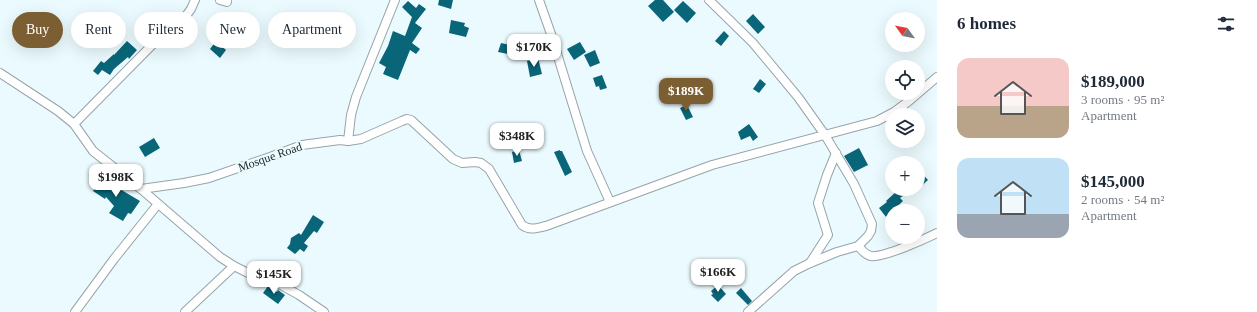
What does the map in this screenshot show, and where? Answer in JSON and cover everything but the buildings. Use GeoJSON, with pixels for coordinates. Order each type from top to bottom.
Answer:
{"type":"FeatureCollection","features":[{"type":"Feature","properties":{"kind":"street"},"geometry":{"type":"LineString","coordinates":[[74,124],[158,39],[180,24],[195,0]]}},
{"type":"Feature","properties":{"kind":"street"},"geometry":{"type":"LineString","coordinates":[[348,141],[351,115],[356,97],[395,0]]}},
{"type":"Feature","properties":{"kind":"street"},"geometry":{"type":"LineString","coordinates":[[539,0],[587,151],[610,202],[712,165],[877,121],[894,112],[937,77]]}},
{"type":"Feature","properties":{"kind":"street"},"geometry":{"type":"LineString","coordinates":[[709,0],[753,43],[798,97],[836,153],[854,184],[872,224],[871,231],[868,236],[858,246],[837,252],[794,271],[748,312]]}},
{"type":"Feature","properties":{"kind":"street"},"geometry":{"type":"LineString","coordinates":[[0,73],[58,111],[74,124],[93,151],[141,189],[220,257],[248,274],[281,285],[304,298],[324,312]]}},
{"type":"Feature","properties":{"kind":"street","name":"Mosque Road"},"geometry":{"type":"LineString","coordinates":[[141,189],[209,178],[302,145],[361,139],[407,119],[411,120],[452,159],[462,163],[481,163],[489,169],[522,225],[530,229],[546,226],[610,202]]}},
{"type":"Feature","properties":{"kind":"street"},"geometry":{"type":"LineString","coordinates":[[810,263],[828,235],[818,204],[836,153]]}},
{"type":"Feature","properties":{"kind":"street"},"geometry":{"type":"LineString","coordinates":[[75,312],[114,259],[158,204]]}},
{"type":"Feature","properties":{"kind":"street"},"geometry":{"type":"LineString","coordinates":[[858,246],[866,254],[870,256],[878,256],[922,241],[937,233]]}},
{"type":"Feature","properties":{"kind":"street"},"geometry":{"type":"LineString","coordinates":[[185,312],[234,266]]}}]}
